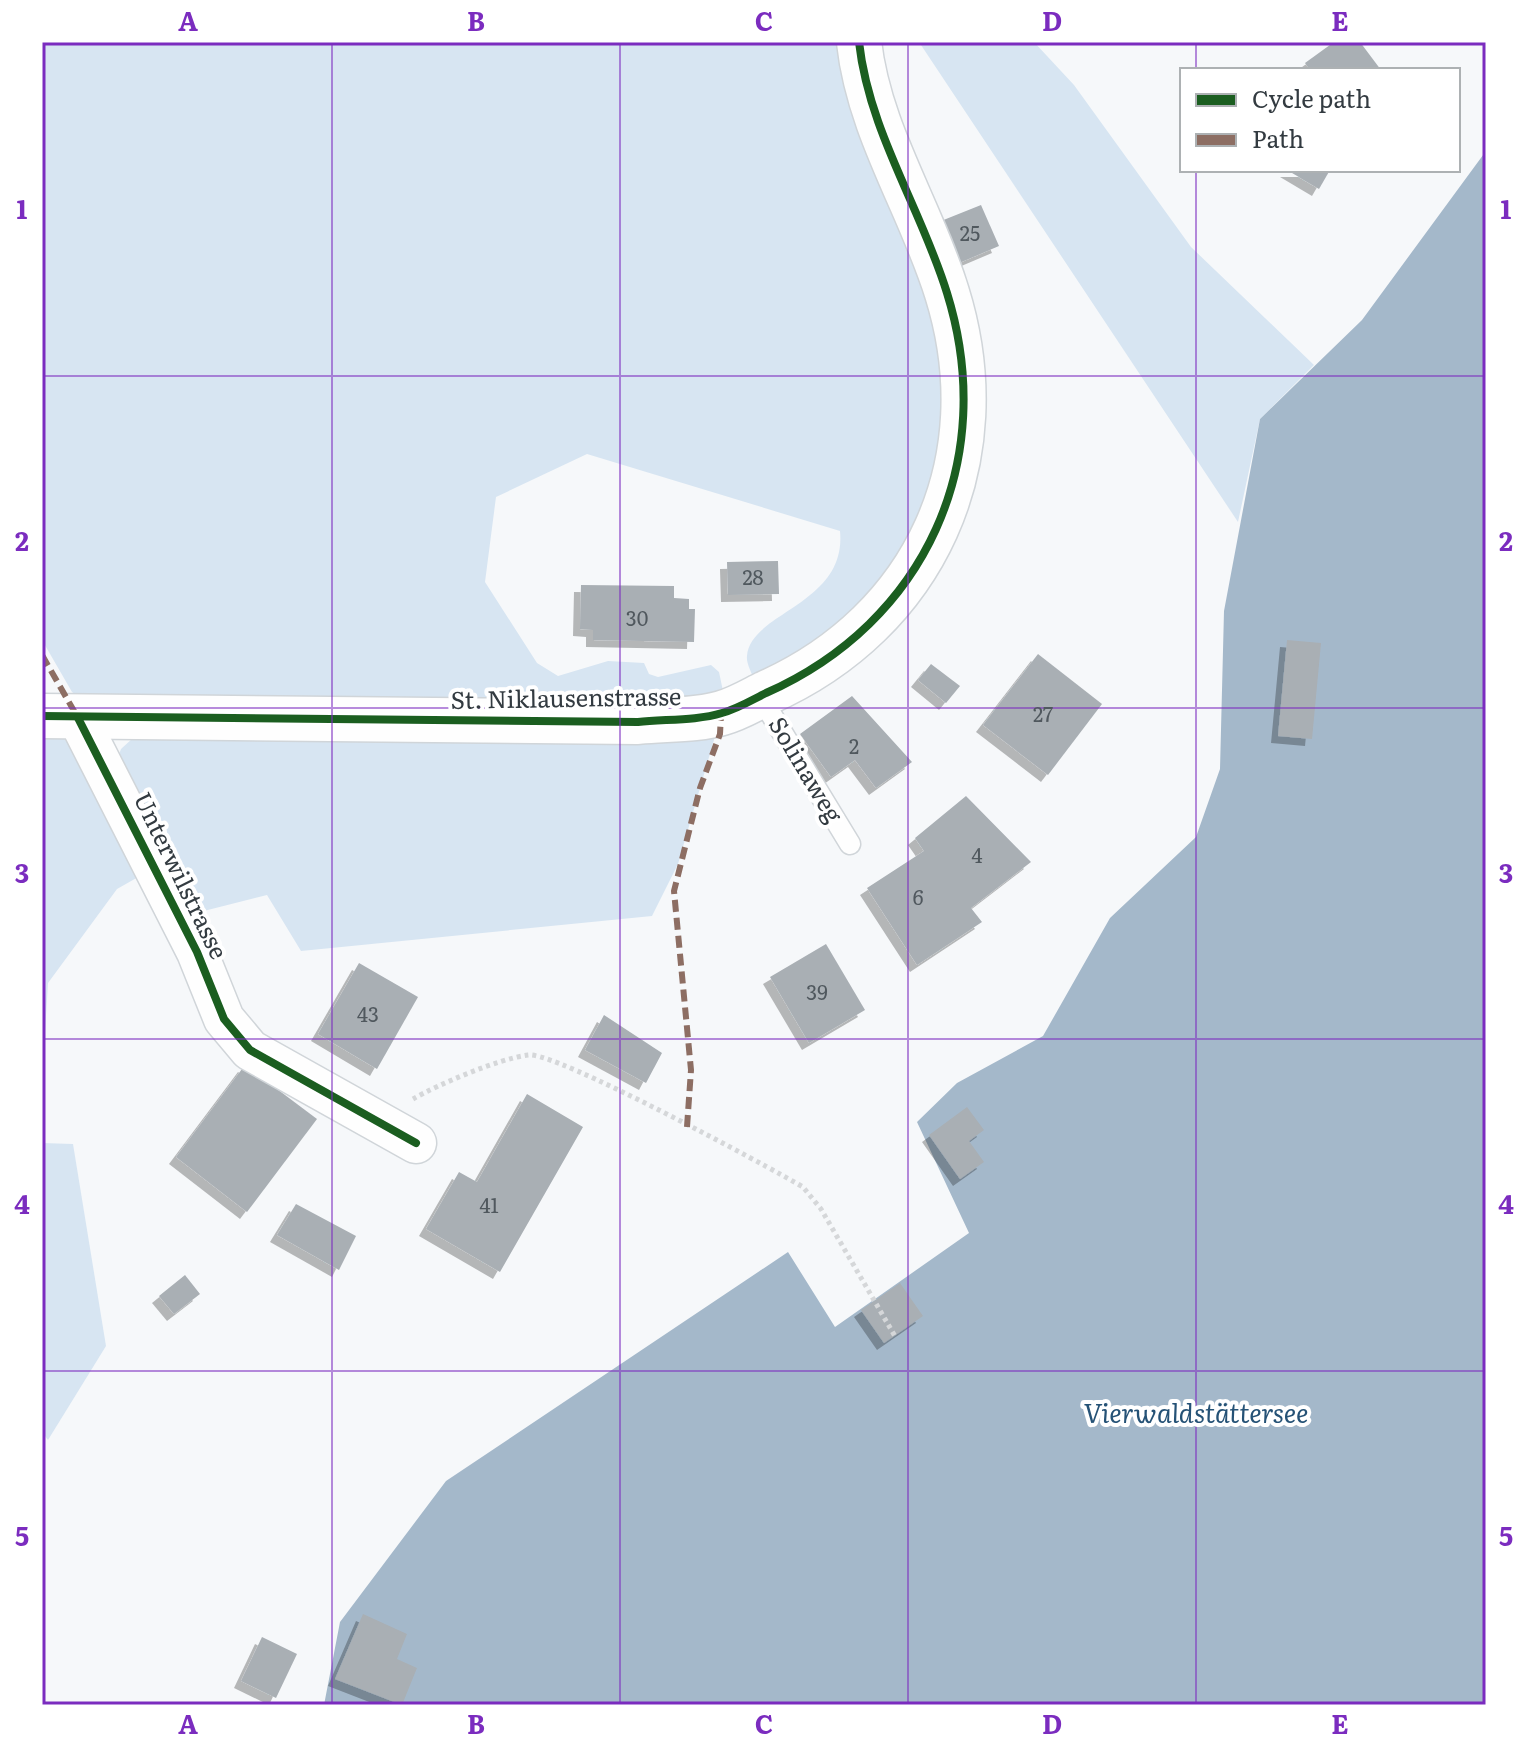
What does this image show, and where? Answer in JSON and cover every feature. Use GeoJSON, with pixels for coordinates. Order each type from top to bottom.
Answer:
{"type":"FeatureCollection","features":[{"type":"Feature","properties":{"kind":"street","name":"St. Niklausenstrasse"},"geometry":{"type":"LineString","coordinates":[[60,717],[638,722],[721,714],[834,656],[917,570],[946,509],[965,434],[964,365],[947,292],[874,113],[859,42]]}},
{"type":"Feature","properties":{"kind":"street","name":"Unterwilstrasse"},"geometry":{"type":"LineString","coordinates":[[60,717],[197,952],[224,1019],[250,1050],[416,1143]]}},
{"type":"Feature","properties":{"kind":"lane","name":"Solinaweg"},"geometry":{"type":"LineString","coordinates":[[760,696],[850,844]]}},
{"type":"Feature","properties":{"kind":"path"},"geometry":{"type":"LineString","coordinates":[[378,1120],[433,1088],[529,1054],[580,1071],[803,1187],[821,1209],[896,1338]]}},
{"type":"Feature","properties":{"kind":"shaded area"},"geometry":{"type":"Polygon","coordinates":[[[42,42],[840,42],[917,248],[953,400],[913,544],[841,634],[754,680],[747,659],[752,641],[829,576],[838,556],[840,531],[587,454],[496,497],[485,582],[537,663],[558,676],[608,661],[644,663],[649,674],[658,677],[711,665],[719,672],[723,691],[700,704],[90,705],[72,692],[42,640],[42,42]]]}},
{"type":"Feature","properties":{"kind":"shaded area"},"geometry":{"type":"Polygon","coordinates":[[[919,42],[1034,42],[1074,85],[1191,247],[1314,365],[1260,419],[1238,522],[919,42]]]}},
{"type":"Feature","properties":{"kind":"shaded area"},"geometry":{"type":"Polygon","coordinates":[[[42,731],[57,733],[77,750],[147,872],[117,889],[48,983],[42,1080],[42,731]]]}},
{"type":"Feature","properties":{"kind":"shaded area"},"geometry":{"type":"Polygon","coordinates":[[[716,733],[678,864],[652,916],[301,951],[267,895],[188,915],[117,760],[121,749],[133,738],[478,737],[601,744],[716,733]]]}},
{"type":"Feature","properties":{"kind":"shaded area"},"geometry":{"type":"Polygon","coordinates":[[[42,1143],[73,1144],[106,1346],[48,1440],[42,1432],[42,1143]]]}},
{"type":"Feature","properties":{"kind":"water","name":"Vierwaldstättersee"},"geometry":{"type":"Polygon","coordinates":[[[1486,151],[1486,1705],[324,1705],[340,1622],[446,1481],[788,1252],[835,1327],[969,1233],[917,1122],[957,1083],[1043,1036],[1110,918],[1196,837],[1220,769],[1224,611],[1260,419],[1362,320],[1486,151]]]}},
{"type":"Feature","properties":{"kind":"building"},"geometry":{"type":"Polygon","coordinates":[[[1334,42],[1360,42],[1380,68],[1309,68],[1305,63],[1334,42]]]}},
{"type":"Feature","properties":{"kind":"building"},"geometry":{"type":"Polygon","coordinates":[[[1290,172],[1329,172],[1319,189],[1290,172]]]}},
{"type":"Feature","properties":{"kind":"building"},"geometry":{"type":"Polygon","coordinates":[[[981,205],[999,246],[959,263],[941,221],[981,205]]]}},
{"type":"Feature","properties":{"kind":"building"},"geometry":{"type":"Polygon","coordinates":[[[778,561],[779,594],[728,595],[727,562],[778,561]]]}},
{"type":"Feature","properties":{"kind":"building"},"geometry":{"type":"Polygon","coordinates":[[[581,585],[674,586],[674,598],[689,599],[689,609],[695,609],[694,642],[593,640],[593,630],[580,629],[581,585]]]}},
{"type":"Feature","properties":{"kind":"building"},"geometry":{"type":"Polygon","coordinates":[[[1287,640],[1321,643],[1312,739],[1278,736],[1287,640]]]}},
{"type":"Feature","properties":{"kind":"building"},"geometry":{"type":"Polygon","coordinates":[[[1038,654],[1102,704],[1048,775],[983,725],[1038,654]]]}},
{"type":"Feature","properties":{"kind":"building"},"geometry":{"type":"Polygon","coordinates":[[[931,664],[960,686],[946,703],[918,680],[931,664]]]}},
{"type":"Feature","properties":{"kind":"building"},"geometry":{"type":"Polygon","coordinates":[[[852,696],[912,762],[876,788],[855,760],[831,777],[800,734],[852,696]]]}},
{"type":"Feature","properties":{"kind":"building"},"geometry":{"type":"Polygon","coordinates":[[[966,796],[1031,862],[971,908],[982,922],[917,965],[867,888],[924,851],[915,838],[966,796]]]}},
{"type":"Feature","properties":{"kind":"building"},"geometry":{"type":"Polygon","coordinates":[[[826,944],[865,1010],[809,1043],[770,977],[826,944]]]}},
{"type":"Feature","properties":{"kind":"building"},"geometry":{"type":"Polygon","coordinates":[[[359,963],[418,997],[377,1069],[318,1034],[359,963]]]}},
{"type":"Feature","properties":{"kind":"building"},"geometry":{"type":"Polygon","coordinates":[[[604,1015],[662,1053],[646,1083],[585,1050],[604,1015]]]}},
{"type":"Feature","properties":{"kind":"building"},"geometry":{"type":"Polygon","coordinates":[[[245,1065],[317,1119],[247,1212],[176,1157],[245,1065]]]}},
{"type":"Feature","properties":{"kind":"building"},"geometry":{"type":"Polygon","coordinates":[[[527,1094],[583,1127],[500,1272],[426,1229],[459,1172],[477,1182],[527,1094]]]}},
{"type":"Feature","properties":{"kind":"building"},"geometry":{"type":"Polygon","coordinates":[[[967,1107],[984,1130],[969,1141],[984,1162],[960,1179],[929,1135],[967,1107]]]}},
{"type":"Feature","properties":{"kind":"building"},"geometry":{"type":"Polygon","coordinates":[[[296,1204],[356,1236],[339,1270],[277,1235],[296,1204]]]}},
{"type":"Feature","properties":{"kind":"building"},"geometry":{"type":"Polygon","coordinates":[[[185,1275],[200,1294],[174,1314],[159,1296],[185,1275]]]}},
{"type":"Feature","properties":{"kind":"building"},"geometry":{"type":"Polygon","coordinates":[[[900,1283],[923,1316],[884,1343],[861,1310],[900,1283]]]}},
{"type":"Feature","properties":{"kind":"building"},"geometry":{"type":"Polygon","coordinates":[[[363,1614],[407,1634],[397,1659],[417,1668],[402,1705],[335,1679],[363,1614]]]}},
{"type":"Feature","properties":{"kind":"building"},"geometry":{"type":"Polygon","coordinates":[[[262,1637],[297,1654],[276,1698],[241,1681],[262,1637]]]}},
{"type":"Feature","properties":{"kind":"marked path"},"geometry":{"type":"LineString","coordinates":[[42,655],[78,718]]}},
{"type":"Feature","properties":{"kind":"marked path"},"geometry":{"type":"LineString","coordinates":[[687,1127],[691,1070],[674,891],[700,788],[720,734],[721,714]]}},
{"type":"Feature","properties":{"kind":"cycle path"},"geometry":{"type":"LineString","coordinates":[[42,716],[638,722],[691,719],[728,711],[766,693],[822,662],[869,624],[907,579],[936,529],[955,474],[963,416],[961,355],[947,293],[884,139],[873,107],[859,42]]}},
{"type":"Feature","properties":{"kind":"cycle path"},"geometry":{"type":"LineString","coordinates":[[78,718],[197,952],[224,1019],[250,1050],[416,1143]]}}]}
